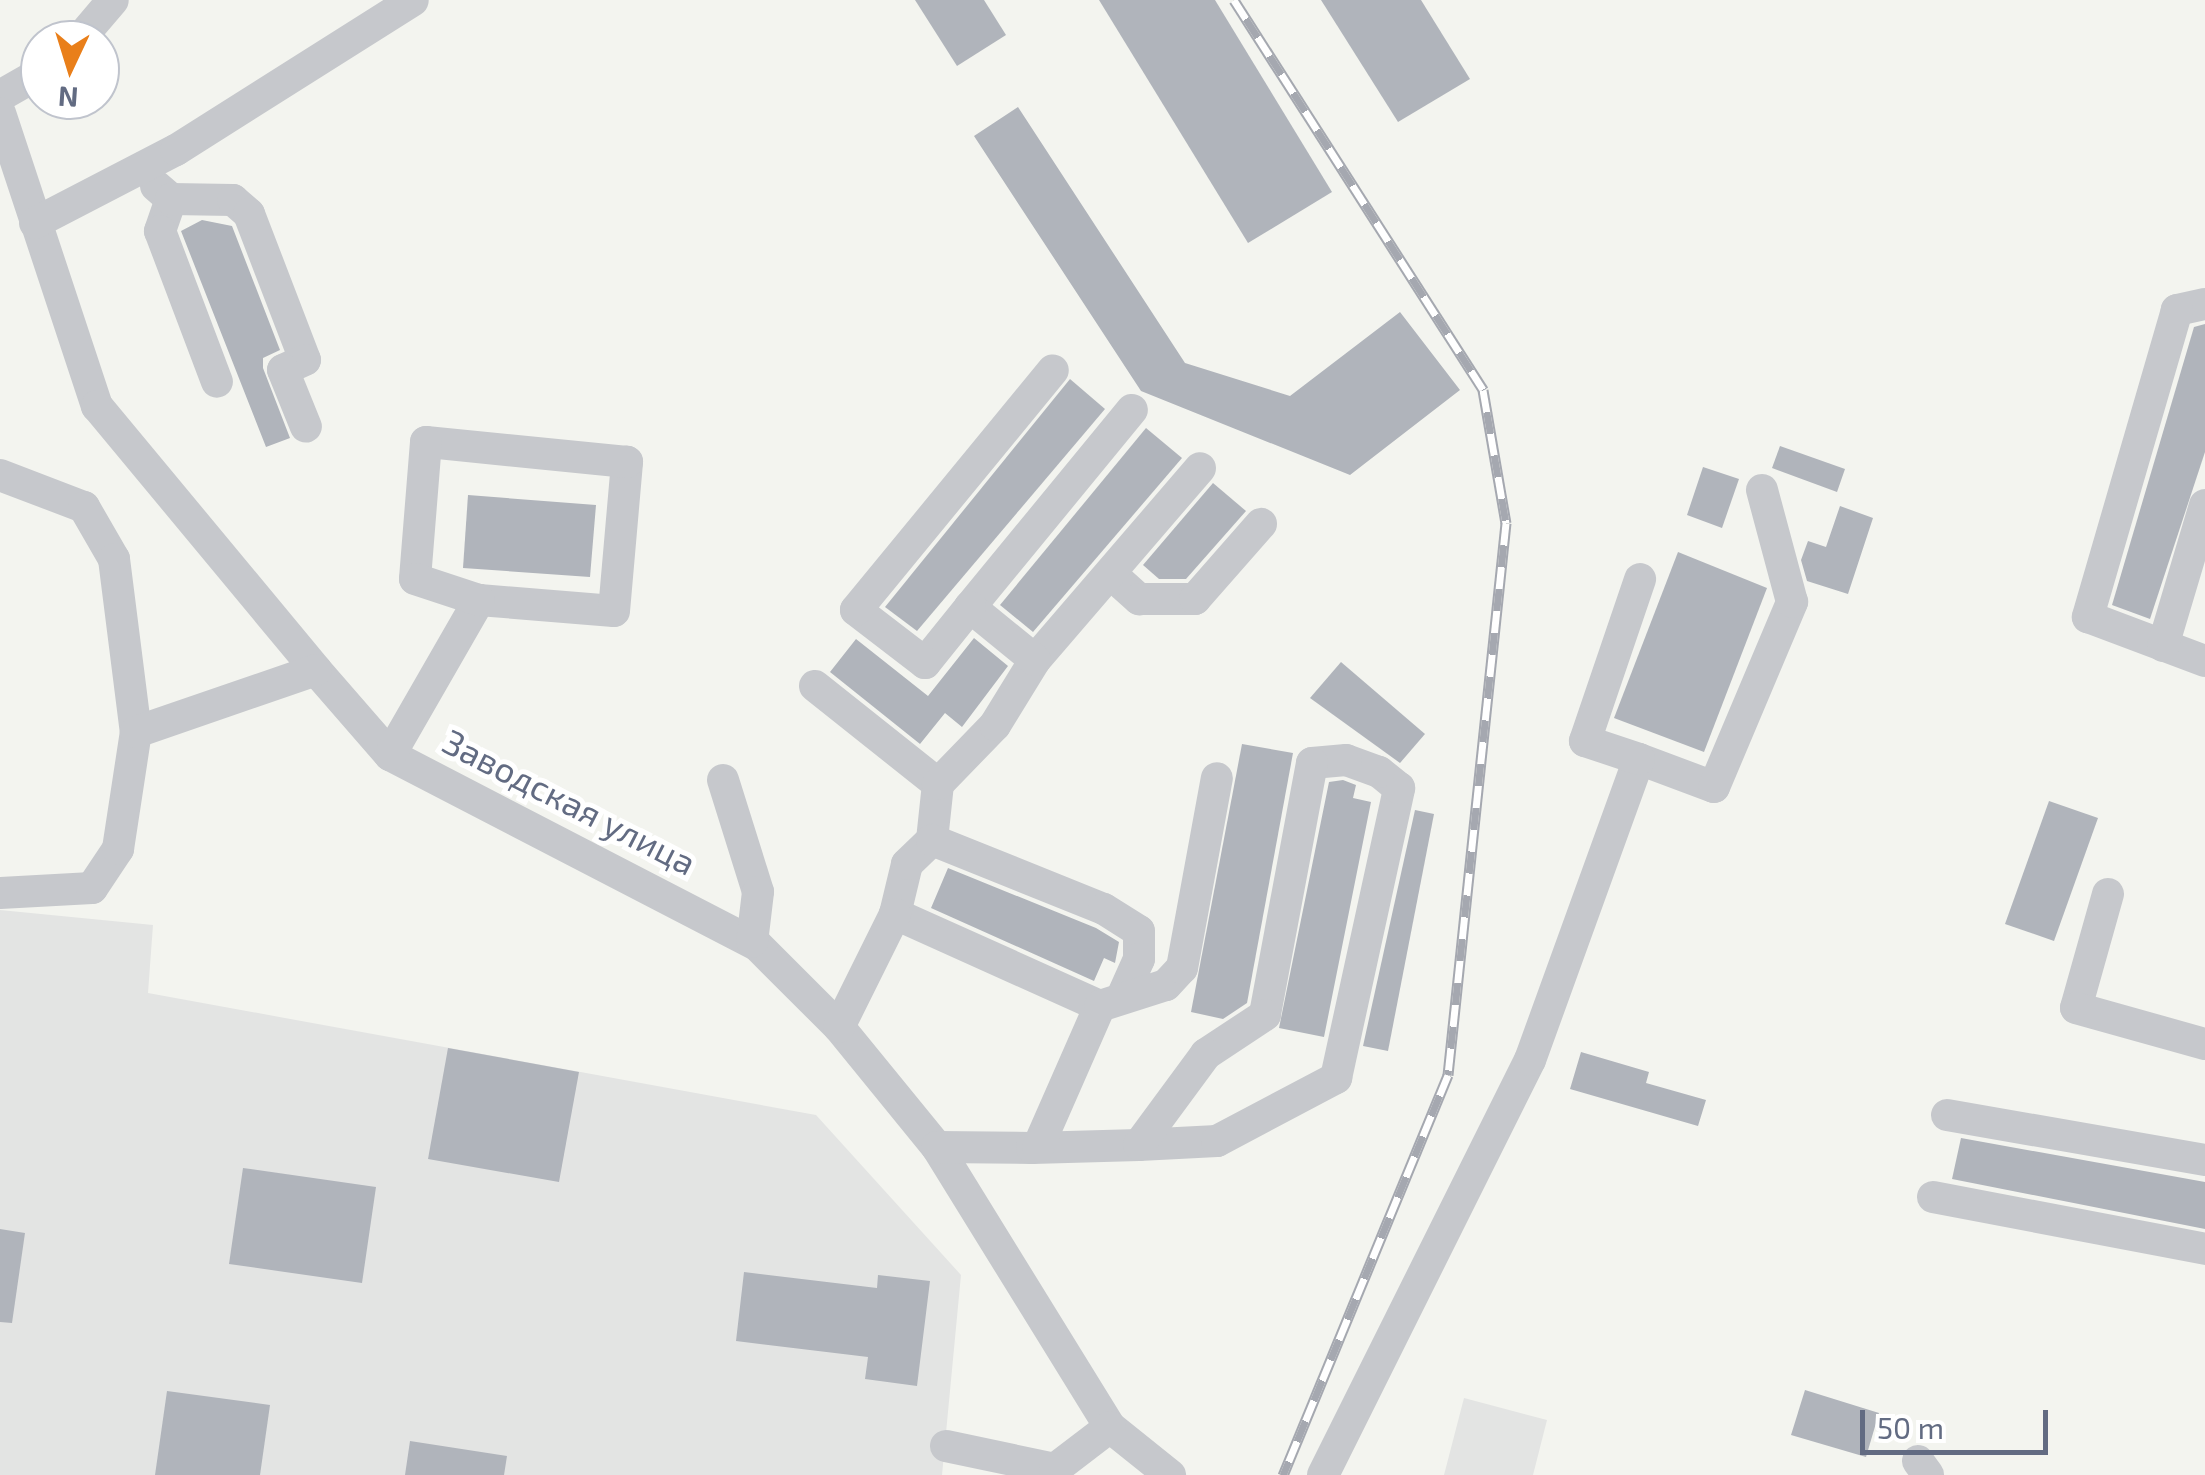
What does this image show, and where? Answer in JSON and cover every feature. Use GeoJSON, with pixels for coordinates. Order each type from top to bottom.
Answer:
{"type":"FeatureCollection","features":[{"type":"Feature","properties":{"kind":"street"},"geometry":{"type":"LineString","coordinates":[[96,20],[113,0]]}},
{"type":"Feature","properties":{"kind":"street"},"geometry":{"type":"LineString","coordinates":[[35,223],[137,170],[365,16],[413,0]]}},
{"type":"Feature","properties":{"kind":"street","name":"Заводская улица"},"geometry":{"type":"LineString","coordinates":[[0,113],[96,406],[316,670],[390,754],[752,942],[839,1027],[937,1146],[1110,1427],[1170,1475]]}},
{"type":"Feature","properties":{"kind":"street"},"geometry":{"type":"LineString","coordinates":[[137,170],[170,199],[233,200],[249,214],[305,360],[283,370],[306,427]]}},
{"type":"Feature","properties":{"kind":"street"},"geometry":{"type":"LineString","coordinates":[[170,199],[160,232],[217,382]]}},
{"type":"Feature","properties":{"kind":"street"},"geometry":{"type":"LineString","coordinates":[[2205,304],[2177,310],[2088,616],[2205,662]]}},
{"type":"Feature","properties":{"kind":"street"},"geometry":{"type":"LineString","coordinates":[[1052,370],[856,610],[924,664],[1132,410]]}},
{"type":"Feature","properties":{"kind":"street"},"geometry":{"type":"LineString","coordinates":[[426,442],[627,462],[614,611],[478,600],[415,579],[426,442]]}},
{"type":"Feature","properties":{"kind":"street"},"geometry":{"type":"LineString","coordinates":[[839,1027],[895,914],[907,864],[932,840],[938,784],[996,725],[1035,660],[1200,468]]}},
{"type":"Feature","properties":{"kind":"street"},"geometry":{"type":"LineString","coordinates":[[0,475],[84,507],[114,559],[136,732],[118,850],[92,888],[0,893]]}},
{"type":"Feature","properties":{"kind":"street"},"geometry":{"type":"LineString","coordinates":[[1640,580],[1584,741],[1714,787],[1792,602],[1762,490]]}},
{"type":"Feature","properties":{"kind":"street"},"geometry":{"type":"LineString","coordinates":[[2164,646],[2205,505]]}},
{"type":"Feature","properties":{"kind":"street"},"geometry":{"type":"LineString","coordinates":[[1111,574],[1139,600],[1196,599],[1260,524]]}},
{"type":"Feature","properties":{"kind":"street"},"geometry":{"type":"LineString","coordinates":[[390,754],[478,600]]}},
{"type":"Feature","properties":{"kind":"street"},"geometry":{"type":"LineString","coordinates":[[970,607],[1035,660]]}},
{"type":"Feature","properties":{"kind":"street"},"geometry":{"type":"LineString","coordinates":[[136,732],[316,670]]}},
{"type":"Feature","properties":{"kind":"street"},"geometry":{"type":"LineString","coordinates":[[814,686],[938,784]]}},
{"type":"Feature","properties":{"kind":"street"},"geometry":{"type":"LineString","coordinates":[[1322,1475],[1530,1060],[1639,759]]}},
{"type":"Feature","properties":{"kind":"street"},"geometry":{"type":"LineString","coordinates":[[937,1146],[1038,1148],[1138,1145],[1217,1142],[1336,1078],[1398,788],[1379,772],[1346,760],[1312,763],[1265,1015],[1206,1054],[1138,1145]]}},
{"type":"Feature","properties":{"kind":"street"},"geometry":{"type":"LineString","coordinates":[[895,914],[1112,1000],[1166,985],[1182,968],[1218,778]]}},
{"type":"Feature","properties":{"kind":"street"},"geometry":{"type":"LineString","coordinates":[[723,780],[758,892],[752,942]]}},
{"type":"Feature","properties":{"kind":"street"},"geometry":{"type":"LineString","coordinates":[[932,840],[1104,909],[1139,931],[1139,959],[1112,1000],[1038,1148]]}},
{"type":"Feature","properties":{"kind":"street"},"geometry":{"type":"LineString","coordinates":[[2108,894],[2076,1008],[2205,1044]]}},
{"type":"Feature","properties":{"kind":"street"},"geometry":{"type":"LineString","coordinates":[[1947,1115],[2205,1160]]}},
{"type":"Feature","properties":{"kind":"street"},"geometry":{"type":"LineString","coordinates":[[1933,1196],[2205,1249]]}},
{"type":"Feature","properties":{"kind":"street"},"geometry":{"type":"LineString","coordinates":[[946,1446],[1055,1469],[1110,1427]]}},
{"type":"Feature","properties":{"kind":"shaded area"},"geometry":{"type":"Polygon","coordinates":[[[0,910],[153,925],[148,993],[816,1115],[961,1275],[942,1475],[0,1475],[0,910]]]}},
{"type":"Feature","properties":{"kind":"shaded area"},"geometry":{"type":"Polygon","coordinates":[[[1464,1398],[1547,1420],[1533,1475],[1444,1475],[1464,1398]]]}},
{"type":"Feature","properties":{"kind":"building"},"geometry":{"type":"Polygon","coordinates":[[[915,0],[984,0],[1006,35],[957,66],[915,0]]]}},
{"type":"Feature","properties":{"kind":"building"},"geometry":{"type":"Polygon","coordinates":[[[1099,0],[1215,0],[1332,192],[1248,243],[1099,0]]]}},
{"type":"Feature","properties":{"kind":"building"},"geometry":{"type":"Polygon","coordinates":[[[1321,0],[1421,0],[1470,79],[1398,122],[1321,0]]]}},
{"type":"Feature","properties":{"kind":"building"},"geometry":{"type":"Polygon","coordinates":[[[1018,107],[1185,363],[1290,396],[1400,312],[1460,390],[1350,475],[1141,391],[974,136],[1018,107]]]}},
{"type":"Feature","properties":{"kind":"building"},"geometry":{"type":"Polygon","coordinates":[[[202,220],[232,226],[280,350],[263,358],[263,368],[290,438],[266,447],[181,231],[202,220]]]}},
{"type":"Feature","properties":{"kind":"building"},"geometry":{"type":"Polygon","coordinates":[[[2205,324],[2205,452],[2150,619],[2112,605],[2194,327],[2205,324]]]}},
{"type":"Feature","properties":{"kind":"building"},"geometry":{"type":"Polygon","coordinates":[[[1070,379],[1105,409],[917,631],[885,607],[1070,379]]]}},
{"type":"Feature","properties":{"kind":"building"},"geometry":{"type":"Polygon","coordinates":[[[1146,428],[1182,458],[1033,632],[1000,605],[1146,428]]]}},
{"type":"Feature","properties":{"kind":"building"},"geometry":{"type":"Polygon","coordinates":[[[1780,446],[1845,469],[1837,492],[1772,468],[1780,446]]]}},
{"type":"Feature","properties":{"kind":"building"},"geometry":{"type":"Polygon","coordinates":[[[1703,467],[1739,479],[1722,528],[1687,515],[1703,467]]]}},
{"type":"Feature","properties":{"kind":"building"},"geometry":{"type":"Polygon","coordinates":[[[1213,483],[1246,511],[1186,579],[1159,579],[1143,565],[1213,483]]]}},
{"type":"Feature","properties":{"kind":"building"},"geometry":{"type":"Polygon","coordinates":[[[468,495],[596,505],[590,577],[463,568],[468,495]]]}},
{"type":"Feature","properties":{"kind":"building"},"geometry":{"type":"Polygon","coordinates":[[[1840,506],[1873,518],[1848,594],[1807,581],[1801,560],[1808,541],[1826,547],[1840,506]]]}},
{"type":"Feature","properties":{"kind":"building"},"geometry":{"type":"Polygon","coordinates":[[[1678,552],[1767,588],[1704,752],[1614,718],[1678,552]]]}},
{"type":"Feature","properties":{"kind":"building"},"geometry":{"type":"Polygon","coordinates":[[[974,638],[1008,666],[962,727],[945,713],[920,744],[830,672],[856,639],[928,696],[974,638]]]}},
{"type":"Feature","properties":{"kind":"building"},"geometry":{"type":"Polygon","coordinates":[[[1341,662],[1425,734],[1400,763],[1310,698],[1341,662]]]}},
{"type":"Feature","properties":{"kind":"building"},"geometry":{"type":"Polygon","coordinates":[[[1242,744],[1293,753],[1247,1003],[1223,1019],[1191,1012],[1242,744]]]}},
{"type":"Feature","properties":{"kind":"building"},"geometry":{"type":"Polygon","coordinates":[[[1343,780],[1356,785],[1353,798],[1371,802],[1324,1037],[1279,1028],[1329,782],[1343,780]]]}},
{"type":"Feature","properties":{"kind":"building"},"geometry":{"type":"Polygon","coordinates":[[[2049,801],[2098,818],[2054,941],[2005,924],[2049,801]]]}},
{"type":"Feature","properties":{"kind":"building"},"geometry":{"type":"Polygon","coordinates":[[[1415,810],[1434,814],[1388,1051],[1363,1046],[1415,810]]]}},
{"type":"Feature","properties":{"kind":"building"},"geometry":{"type":"Polygon","coordinates":[[[948,868],[1096,928],[1119,942],[1115,963],[1104,958],[1094,981],[931,908],[948,868]]]}},
{"type":"Feature","properties":{"kind":"building"},"geometry":{"type":"Polygon","coordinates":[[[448,1048],[579,1072],[559,1182],[428,1159],[448,1048]]]}},
{"type":"Feature","properties":{"kind":"building"},"geometry":{"type":"Polygon","coordinates":[[[1581,1052],[1649,1072],[1646,1083],[1706,1100],[1698,1126],[1570,1089],[1581,1052]]]}},
{"type":"Feature","properties":{"kind":"building"},"geometry":{"type":"Polygon","coordinates":[[[1961,1138],[2205,1182],[2205,1229],[1952,1179],[1961,1138]]]}},
{"type":"Feature","properties":{"kind":"building"},"geometry":{"type":"Polygon","coordinates":[[[243,1168],[376,1187],[362,1283],[229,1264],[243,1168]]]}},
{"type":"Feature","properties":{"kind":"building"},"geometry":{"type":"Polygon","coordinates":[[[0,1229],[25,1233],[12,1323],[0,1322],[0,1229]]]}},
{"type":"Feature","properties":{"kind":"building"},"geometry":{"type":"Polygon","coordinates":[[[744,1272],[877,1288],[878,1275],[930,1281],[917,1386],[865,1379],[868,1357],[736,1341],[744,1272]]]}},
{"type":"Feature","properties":{"kind":"building"},"geometry":{"type":"Polygon","coordinates":[[[1805,1390],[1879,1413],[1866,1457],[1791,1435],[1805,1390]]]}},
{"type":"Feature","properties":{"kind":"building"},"geometry":{"type":"Polygon","coordinates":[[[167,1391],[270,1405],[260,1475],[155,1475],[167,1391]]]}},
{"type":"Feature","properties":{"kind":"building"},"geometry":{"type":"Polygon","coordinates":[[[410,1441],[507,1456],[504,1475],[405,1475],[410,1441]]]}},
{"type":"Feature","properties":{"kind":"railway"},"geometry":{"type":"LineString","coordinates":[[1234,0],[1483,390],[1506,523],[1448,1075],[1283,1475]]}}]}
